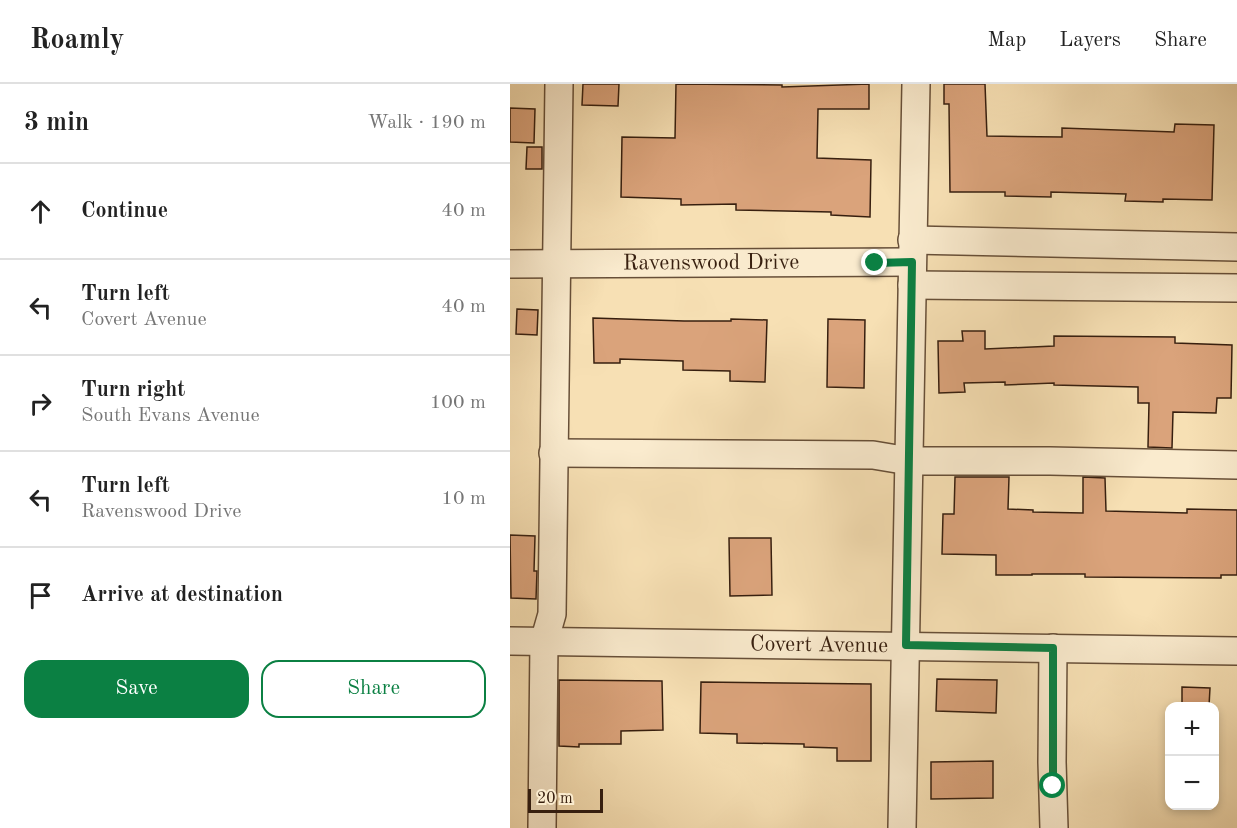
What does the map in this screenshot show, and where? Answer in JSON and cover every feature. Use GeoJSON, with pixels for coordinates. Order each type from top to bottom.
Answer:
{"type":"FeatureCollection","features":[{"type":"Feature","properties":{"kind":"street"},"geometry":{"type":"LineString","coordinates":[[542,828],[544,642],[552,614],[560,84]]}},
{"type":"Feature","properties":{"kind":"street"},"geometry":{"type":"LineString","coordinates":[[902,828],[916,84]]}},
{"type":"Feature","properties":{"kind":"street","name":"Ravenswood Drive"},"geometry":{"type":"LineString","coordinates":[[510,264],[912,262],[1237,247]]}},
{"type":"Feature","properties":{"kind":"street","name":"Ravenswood Drive"},"geometry":{"type":"LineString","coordinates":[[912,262],[1237,288]]}},
{"type":"Feature","properties":{"kind":"street"},"geometry":{"type":"LineString","coordinates":[[553,453],[873,455],[909,461],[1237,465]]}},
{"type":"Feature","properties":{"kind":"street","name":"Covert Avenue"},"geometry":{"type":"LineString","coordinates":[[510,641],[1237,651]]}},
{"type":"Feature","properties":{"kind":"street"},"geometry":{"type":"LineString","coordinates":[[1053,648],[1054,828]]}},
{"type":"Feature","properties":{"kind":"building"},"geometry":{"type":"Polygon","coordinates":[[[583,84],[619,84],[618,106],[582,105],[583,84]]]}},
{"type":"Feature","properties":{"kind":"building"},"geometry":{"type":"Polygon","coordinates":[[[676,84],[782,85],[782,87],[869,84],[869,109],[818,109],[817,158],[871,160],[870,217],[831,215],[831,212],[736,210],[736,204],[681,205],[681,199],[621,197],[622,137],[675,138],[676,84]]]}},
{"type":"Feature","properties":{"kind":"building"},"geometry":{"type":"Polygon","coordinates":[[[944,84],[985,84],[987,136],[1062,137],[1062,128],[1174,132],[1175,124],[1214,125],[1212,200],[1125,201],[1126,194],[1051,192],[1051,197],[1005,196],[1005,192],[950,192],[949,104],[944,104],[944,84]]]}},
{"type":"Feature","properties":{"kind":"building"},"geometry":{"type":"Polygon","coordinates":[[[510,108],[535,109],[534,143],[510,142],[510,108]]]}},
{"type":"Feature","properties":{"kind":"building"},"geometry":{"type":"Polygon","coordinates":[[[527,147],[542,147],[542,169],[526,169],[527,147]]]}},
{"type":"Feature","properties":{"kind":"building"},"geometry":{"type":"Polygon","coordinates":[[[517,309],[538,310],[537,335],[516,334],[517,309]]]}},
{"type":"Feature","properties":{"kind":"building"},"geometry":{"type":"Polygon","coordinates":[[[593,318],[684,321],[767,320],[765,382],[730,381],[730,371],[683,370],[683,361],[620,359],[620,363],[594,363],[593,318]]]}},
{"type":"Feature","properties":{"kind":"building"},"geometry":{"type":"Polygon","coordinates":[[[828,319],[865,320],[864,388],[827,387],[828,319]]]}},
{"type":"Feature","properties":{"kind":"building"},"geometry":{"type":"Polygon","coordinates":[[[962,331],[985,331],[985,349],[1054,346],[1054,336],[1175,337],[1175,343],[1232,345],[1231,398],[1217,398],[1216,413],[1173,412],[1172,448],[1148,447],[1149,403],[1138,403],[1138,387],[1054,385],[1054,383],[1005,385],[1005,382],[964,383],[965,392],[939,393],[938,341],[963,341],[962,331]]]}},
{"type":"Feature","properties":{"kind":"building"},"geometry":{"type":"Polygon","coordinates":[[[955,477],[1009,477],[1008,509],[1033,510],[1033,512],[1083,513],[1083,477],[1105,478],[1106,511],[1187,513],[1187,509],[1237,510],[1237,575],[1221,575],[1221,578],[1085,577],[1085,574],[996,575],[996,555],[942,554],[943,514],[954,514],[955,477]]]}},
{"type":"Feature","properties":{"kind":"building"},"geometry":{"type":"Polygon","coordinates":[[[510,535],[535,536],[536,599],[511,598],[510,535]]]}},
{"type":"Feature","properties":{"kind":"building"},"geometry":{"type":"Polygon","coordinates":[[[729,538],[771,538],[772,595],[730,596],[729,538]]]}},
{"type":"Feature","properties":{"kind":"building"},"geometry":{"type":"Polygon","coordinates":[[[937,679],[997,680],[996,713],[936,711],[937,679]]]}},
{"type":"Feature","properties":{"kind":"building"},"geometry":{"type":"Polygon","coordinates":[[[559,680],[662,681],[663,730],[621,731],[621,744],[559,746],[559,680]]]}},
{"type":"Feature","properties":{"kind":"building"},"geometry":{"type":"Polygon","coordinates":[[[701,682],[871,684],[871,761],[837,761],[837,748],[804,747],[804,744],[737,743],[737,734],[700,733],[701,682]]]}},
{"type":"Feature","properties":{"kind":"building"},"geometry":{"type":"Polygon","coordinates":[[[1182,687],[1210,688],[1209,702],[1182,702],[1182,687]]]}},
{"type":"Feature","properties":{"kind":"building"},"geometry":{"type":"Polygon","coordinates":[[[993,761],[993,798],[931,799],[931,762],[993,761]]]}},
{"type":"Feature","properties":{"kind":"route"},"geometry":{"type":"LineString","coordinates":[[875,263],[912,262],[906,645],[1053,648],[1053,786]]}}]}
